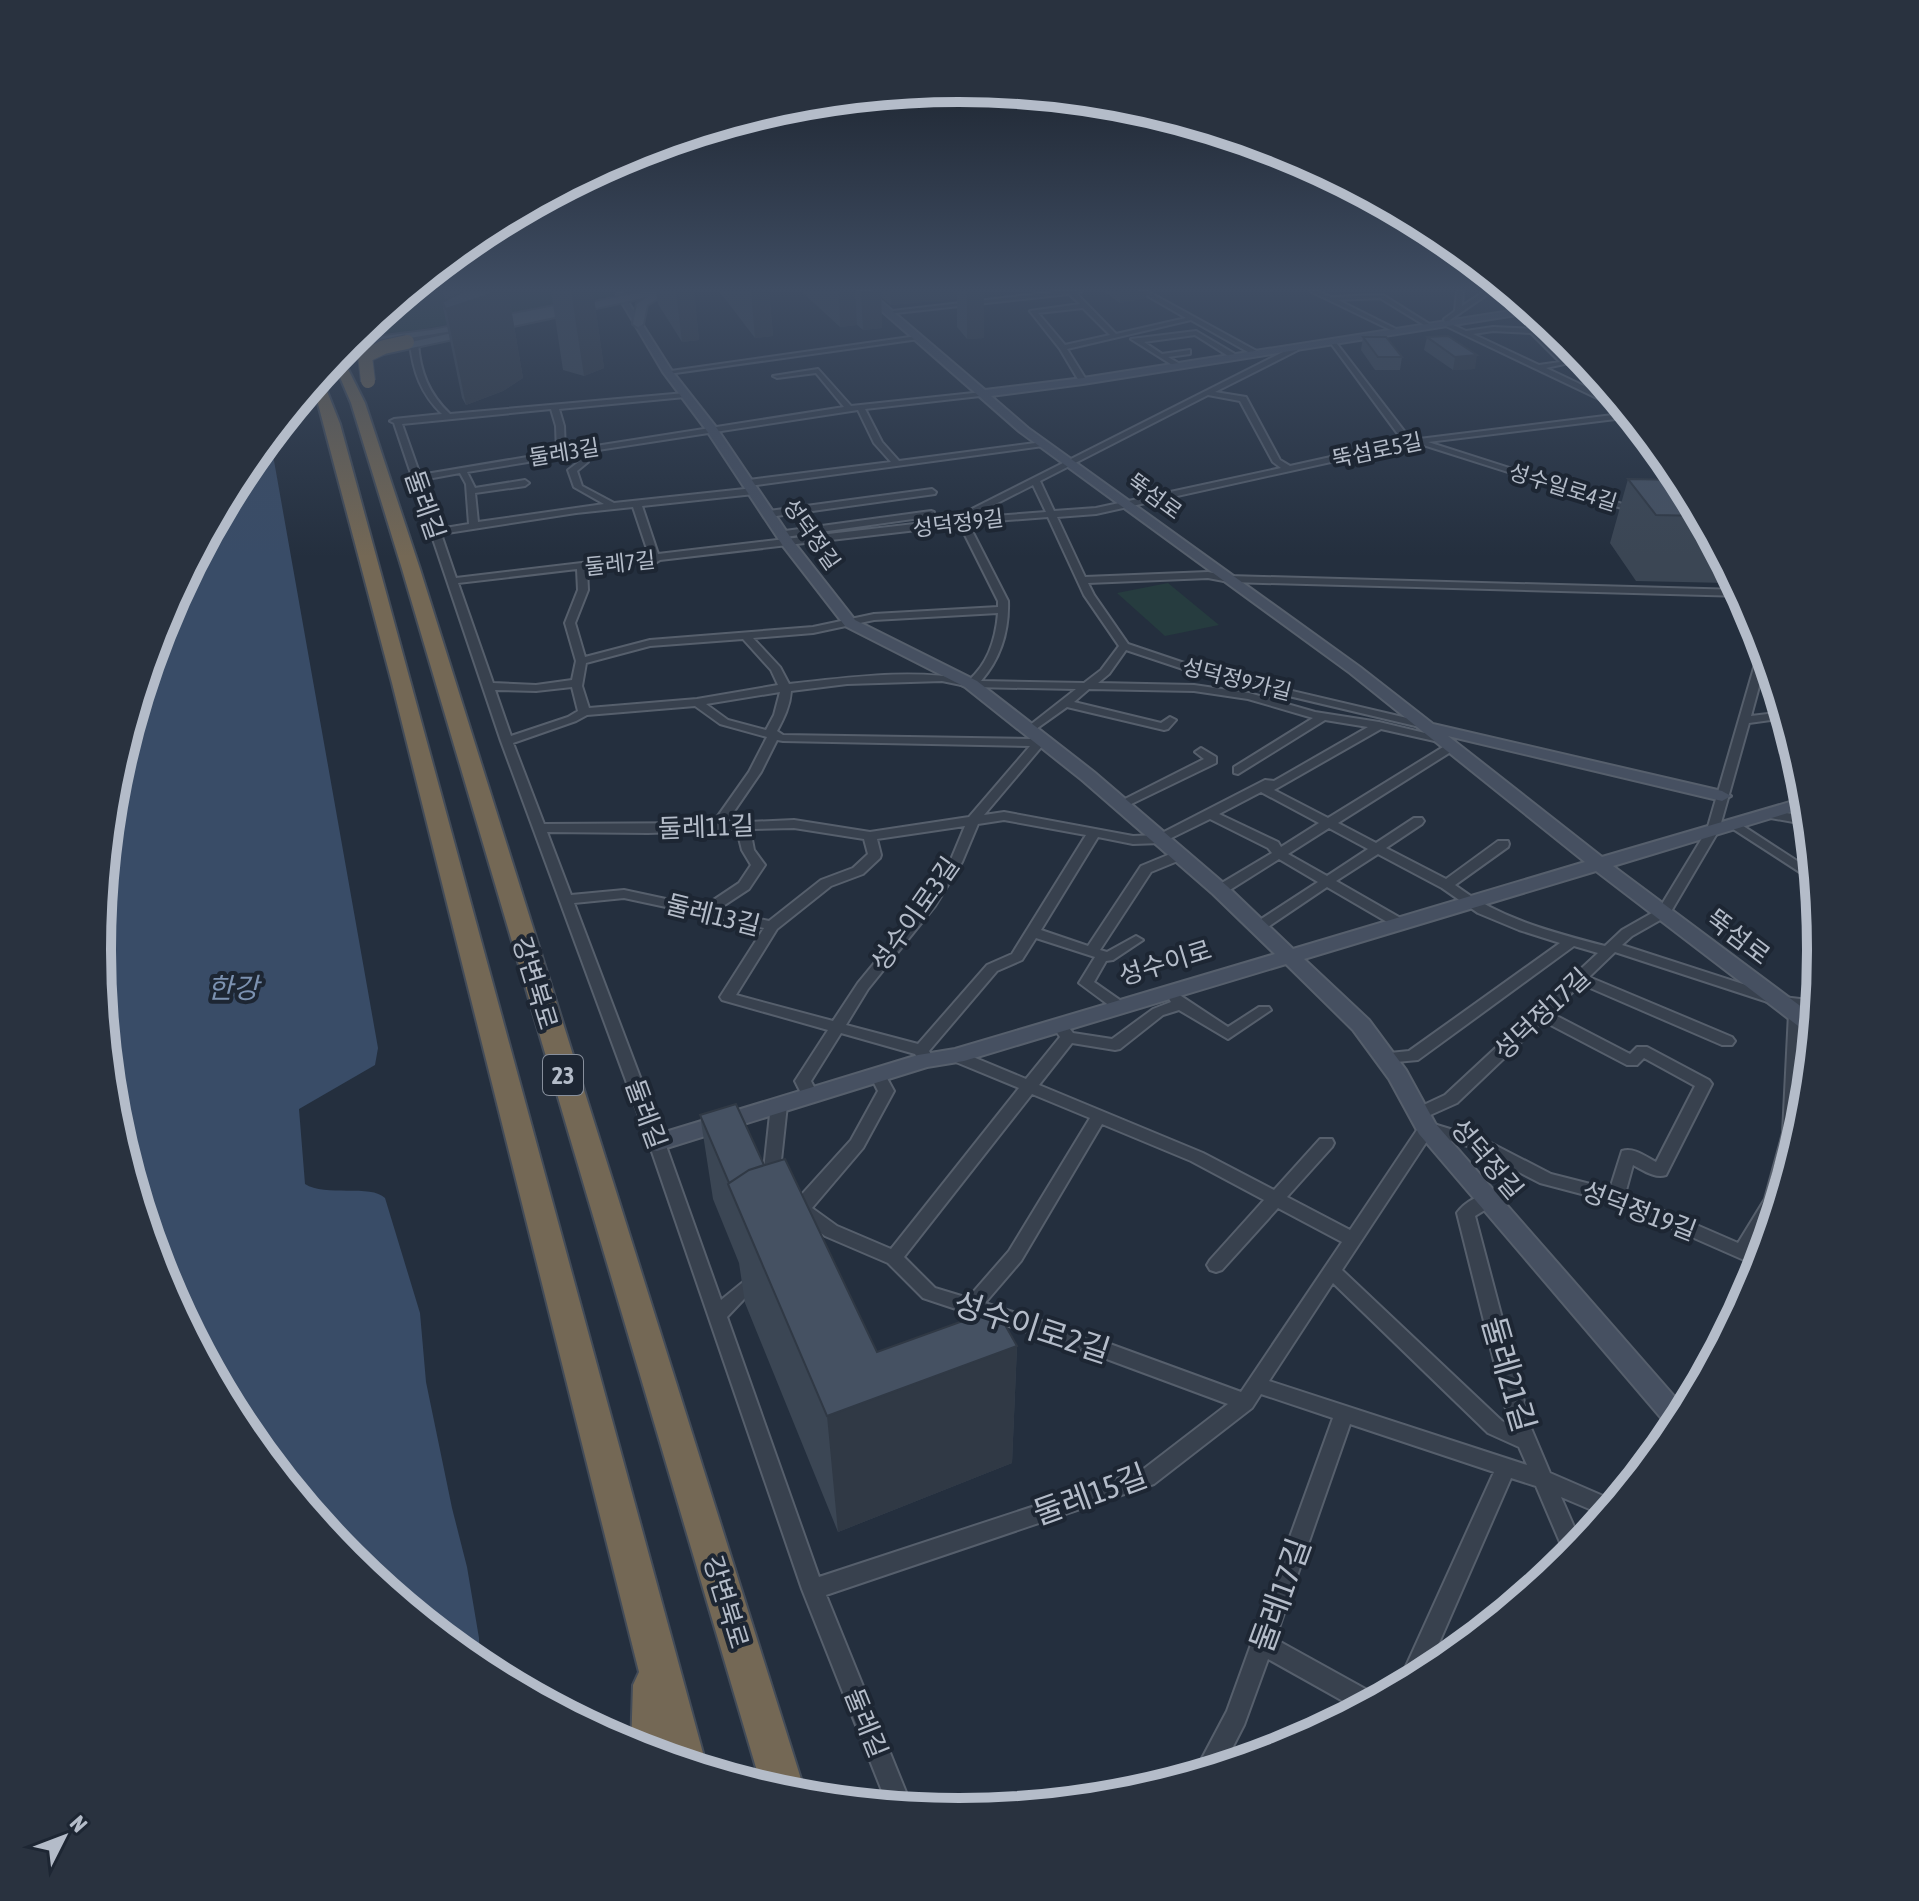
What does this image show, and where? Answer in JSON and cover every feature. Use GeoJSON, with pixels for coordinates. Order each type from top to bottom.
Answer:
{"type":"FeatureCollection","features":[{"type":"Feature","properties":{"kind":"highway","name":"강변북로"},"geometry":{"type":"LineString","coordinates":[[354,380],[363,392],[781,1780]]}},
{"type":"Feature","properties":{"kind":"highway"},"geometry":{"type":"LineString","coordinates":[[363,380],[363,392]]}},
{"type":"Feature","properties":{"kind":"highway","name":"강변북로"},"geometry":{"type":"LineString","coordinates":[[321,392],[392,641],[681,1752]]}},
{"type":"Feature","properties":{"kind":"highway","name":"23"},"geometry":{"type":"LineString","coordinates":[[652,1741],[655,1658]]}},
{"type":"Feature","properties":{"kind":"street"},"geometry":{"type":"LineString","coordinates":[[421,380],[448,416],[685,395]]}},
{"type":"Feature","properties":{"kind":"street","name":"성덕정길"},"geometry":{"type":"LineString","coordinates":[[674,380],[712,429],[785,539],[850,623],[971,684],[1180,855],[1290,954],[1361,1025],[1423,1121],[1487,1200],[1671,1412]]}},
{"type":"Feature","properties":{"kind":"street"},"geometry":{"type":"LineString","coordinates":[[825,380],[849,409]]}},
{"type":"Feature","properties":{"kind":"street","name":"뚝섬로"},"geometry":{"type":"LineString","coordinates":[[964,380],[1043,444],[1427,726],[1600,865],[1805,1020]]}},
{"type":"Feature","properties":{"kind":"street"},"geometry":{"type":"LineString","coordinates":[[980,394],[1091,380]]}},
{"type":"Feature","properties":{"kind":"street"},"geometry":{"type":"LineString","coordinates":[[971,684],[979,678],[987,664],[1004,610],[1003,601],[961,518],[1233,380]]}},
{"type":"Feature","properties":{"kind":"street"},"geometry":{"type":"LineString","coordinates":[[1363,380],[1412,442]]}},
{"type":"Feature","properties":{"kind":"street"},"geometry":{"type":"LineString","coordinates":[[1566,380],[1602,397]]}},
{"type":"Feature","properties":{"kind":"street"},"geometry":{"type":"LineString","coordinates":[[1583,388],[1593,386]]}},
{"type":"Feature","properties":{"kind":"street"},"geometry":{"type":"LineString","coordinates":[[1209,392],[1243,399],[1277,462],[1286,467]]}},
{"type":"Feature","properties":{"kind":"street","name":"둘레3길"},"geometry":{"type":"LineString","coordinates":[[416,478],[712,429],[860,407],[980,394]]}},
{"type":"Feature","properties":{"kind":"street"},"geometry":{"type":"LineString","coordinates":[[554,406],[560,426],[561,452]]}},
{"type":"Feature","properties":{"kind":"street"},"geometry":{"type":"LineString","coordinates":[[860,407],[878,443],[896,462]]}},
{"type":"Feature","properties":{"kind":"street","name":"둘레길"},"geometry":{"type":"LineString","coordinates":[[448,416],[397,421],[507,741],[657,1143],[813,1589],[896,1796]]}},
{"type":"Feature","properties":{"kind":"street","name":"뚝섬로5길"},"geometry":{"type":"LineString","coordinates":[[1128,506],[1412,442],[1618,417]]}},
{"type":"Feature","properties":{"kind":"street","name":"성수일로4길"},"geometry":{"type":"LineString","coordinates":[[1412,442],[1651,514]]}},
{"type":"Feature","properties":{"kind":"street"},"geometry":{"type":"LineString","coordinates":[[434,532],[752,487],[896,462],[1043,444]]}},
{"type":"Feature","properties":{"kind":"street"},"geometry":{"type":"LineString","coordinates":[[580,449],[584,462],[572,470],[578,487],[614,506]]}},
{"type":"Feature","properties":{"kind":"street"},"geometry":{"type":"LineString","coordinates":[[462,470],[468,477],[474,526]]}},
{"type":"Feature","properties":{"kind":"street"},"geometry":{"type":"LineString","coordinates":[[697,702],[724,722],[773,736],[1036,738],[1065,703],[1105,672],[1124,646],[1089,595],[1035,480]]}},
{"type":"Feature","properties":{"kind":"street"},"geometry":{"type":"LineString","coordinates":[[470,491],[525,483]]}},
{"type":"Feature","properties":{"kind":"street"},"geometry":{"type":"LineString","coordinates":[[769,514],[932,492]]}},
{"type":"Feature","properties":{"kind":"street"},"geometry":{"type":"LineString","coordinates":[[915,494],[943,525]]}},
{"type":"Feature","properties":{"kind":"street"},"geometry":{"type":"LineString","coordinates":[[637,504],[655,560]]}},
{"type":"Feature","properties":{"kind":"street","name":"성덕정9길"},"geometry":{"type":"LineString","coordinates":[[785,539],[1128,506]]}},
{"type":"Feature","properties":{"kind":"street"},"geometry":{"type":"LineString","coordinates":[[785,539],[931,514]]}},
{"type":"Feature","properties":{"kind":"street","name":"둘레7길"},"geometry":{"type":"LineString","coordinates":[[452,581],[655,560],[785,539]]}},
{"type":"Feature","properties":{"kind":"street"},"geometry":{"type":"LineString","coordinates":[[582,568],[583,590],[570,623],[581,661],[577,683],[584,712]]}},
{"type":"Feature","properties":{"kind":"street"},"geometry":{"type":"LineString","coordinates":[[1082,580],[1208,575],[1229,579],[1728,593]]}},
{"type":"Feature","properties":{"kind":"street"},"geometry":{"type":"LineString","coordinates":[[581,661],[642,644],[813,630],[874,617],[1004,610]]}},
{"type":"Feature","properties":{"kind":"street"},"geometry":{"type":"LineString","coordinates":[[717,827],[755,772],[787,701],[787,687],[745,635]]}},
{"type":"Feature","properties":{"kind":"street","name":"성덕정9가길"},"geometry":{"type":"LineString","coordinates":[[1124,646],[1208,674],[1427,726]]}},
{"type":"Feature","properties":{"kind":"street","name":"뚝섬로"},"geometry":{"type":"LineString","coordinates":[[1664,912],[1713,830],[1759,668]]}},
{"type":"Feature","properties":{"kind":"street"},"geometry":{"type":"LineString","coordinates":[[507,741],[584,712],[697,702],[787,687],[942,678],[971,684],[1194,688],[1249,696],[1322,717],[1379,725],[1449,744]]}},
{"type":"Feature","properties":{"kind":"street"},"geometry":{"type":"LineString","coordinates":[[488,686],[536,688],[577,683]]}},
{"type":"Feature","properties":{"kind":"street"},"geometry":{"type":"LineString","coordinates":[[1065,703],[1164,727],[1170,720]]}},
{"type":"Feature","properties":{"kind":"street"},"geometry":{"type":"LineString","coordinates":[[1745,720],[1775,716]]}},
{"type":"Feature","properties":{"kind":"street"},"geometry":{"type":"LineString","coordinates":[[1238,770],[1322,717]]}},
{"type":"Feature","properties":{"kind":"street"},"geometry":{"type":"LineString","coordinates":[[1161,839],[1269,783],[1274,786],[1379,725]]}},
{"type":"Feature","properties":{"kind":"street","name":"뚝섬로"},"geometry":{"type":"LineString","coordinates":[[1427,726],[1722,796]]}},
{"type":"Feature","properties":{"kind":"street","name":"성수이로3길"},"geometry":{"type":"LineString","coordinates":[[810,1095],[803,1081],[837,1027],[863,986],[928,906],[956,862],[973,821],[1036,738]]}},
{"type":"Feature","properties":{"kind":"street"},"geometry":{"type":"LineString","coordinates":[[1220,890],[1449,744]]}},
{"type":"Feature","properties":{"kind":"street"},"geometry":{"type":"LineString","coordinates":[[1121,804],[1212,760],[1201,752]]}},
{"type":"Feature","properties":{"kind":"street"},"geometry":{"type":"LineString","coordinates":[[1262,787],[1447,885],[1468,903],[1528,929],[1611,949],[1789,1007],[1806,1006]]}},
{"type":"Feature","properties":{"kind":"street","name":"성수이로"},"geometry":{"type":"LineString","coordinates":[[657,1143],[878,1075],[924,1055],[956,1056],[1064,1031],[1119,1006],[1175,998],[1290,954],[1795,806]]}},
{"type":"Feature","properties":{"kind":"street"},"geometry":{"type":"LineString","coordinates":[[1210,814],[1273,845],[1279,854],[1399,923]]}},
{"type":"Feature","properties":{"kind":"street"},"geometry":{"type":"LineString","coordinates":[[1769,814],[1798,819]]}},
{"type":"Feature","properties":{"kind":"street","name":"둘레11길"},"geometry":{"type":"LineString","coordinates":[[541,828],[794,824],[870,836],[1004,816],[1133,840],[1161,839]]}},
{"type":"Feature","properties":{"kind":"street"},"geometry":{"type":"LineString","coordinates":[[1260,926],[1418,821]]}},
{"type":"Feature","properties":{"kind":"street"},"geometry":{"type":"LineString","coordinates":[[1734,824],[1804,871]]}},
{"type":"Feature","properties":{"kind":"street"},"geometry":{"type":"LineString","coordinates":[[706,911],[744,886],[758,865],[748,850],[743,827]]}},
{"type":"Feature","properties":{"kind":"street"},"geometry":{"type":"LineString","coordinates":[[924,1055],[992,968],[1017,957],[1094,833]]}},
{"type":"Feature","properties":{"kind":"street"},"geometry":{"type":"LineString","coordinates":[[772,926],[826,883],[858,871],[875,855],[870,836]]}},
{"type":"Feature","properties":{"kind":"street"},"geometry":{"type":"LineString","coordinates":[[1447,885],[1503,844]]}},
{"type":"Feature","properties":{"kind":"street"},"geometry":{"type":"LineString","coordinates":[[1119,1006],[1086,983],[1097,953],[1146,869],[1180,855]]}},
{"type":"Feature","properties":{"kind":"street","name":"둘레13길"},"geometry":{"type":"LineString","coordinates":[[568,899],[624,894],[772,926],[727,997],[924,1055]]}},
{"type":"Feature","properties":{"kind":"street","name":"성덕정17길"},"geometry":{"type":"LineString","coordinates":[[1423,1121],[1451,1099],[1627,933],[1664,912]]}},
{"type":"Feature","properties":{"kind":"street"},"geometry":{"type":"LineString","coordinates":[[1032,932],[1108,957],[1136,940]]}},
{"type":"Feature","properties":{"kind":"street"},"geometry":{"type":"LineString","coordinates":[[1385,1058],[1413,1056],[1572,941]]}},
{"type":"Feature","properties":{"kind":"street"},"geometry":{"type":"LineString","coordinates":[[1580,978],[1727,1041]]}},
{"type":"Feature","properties":{"kind":"street"},"geometry":{"type":"LineString","coordinates":[[894,1258],[1028,1088],[1064,1031],[1115,1045],[1175,998],[1228,1034],[1264,1010]]}},
{"type":"Feature","properties":{"kind":"street"},"geometry":{"type":"LineString","coordinates":[[1789,1007],[1791,1121]]}},
{"type":"Feature","properties":{"kind":"street"},"geometry":{"type":"LineString","coordinates":[[1541,1014],[1632,1061],[1642,1051],[1704,1084],[1660,1171],[1628,1155],[1616,1197]]}},
{"type":"Feature","properties":{"kind":"street"},"geometry":{"type":"LineString","coordinates":[[956,1056],[1197,1157],[1353,1240]]}},
{"type":"Feature","properties":{"kind":"street"},"geometry":{"type":"LineString","coordinates":[[779,1105],[771,1180],[791,1199],[857,1144],[886,1091],[878,1075]]}},
{"type":"Feature","properties":{"kind":"street"},"geometry":{"type":"LineString","coordinates":[[970,1309],[1015,1256],[1099,1116]]}},
{"type":"Feature","properties":{"kind":"street","name":"성덕정19길"},"geometry":{"type":"LineString","coordinates":[[1423,1121],[1477,1143],[1546,1179],[1616,1197],[1750,1256]]}},
{"type":"Feature","properties":{"kind":"street","name":"둘레15길"},"geometry":{"type":"LineString","coordinates":[[813,1589],[1147,1478],[1245,1402],[1353,1240],[1423,1121]]}},
{"type":"Feature","properties":{"kind":"street"},"geometry":{"type":"LineString","coordinates":[[1216,1265],[1326,1143]]}},
{"type":"Feature","properties":{"kind":"street","name":"성수이로2길"},"geometry":{"type":"LineString","coordinates":[[791,1199],[825,1235],[894,1258],[929,1293],[970,1309],[1081,1341],[1245,1402]]}},
{"type":"Feature","properties":{"kind":"street","name":"둘레21길"},"geometry":{"type":"LineString","coordinates":[[1487,1200],[1466,1213],[1528,1442],[1569,1540]]}},
{"type":"Feature","properties":{"kind":"street"},"geometry":{"type":"LineString","coordinates":[[1742,1252],[1767,1210]]}},
{"type":"Feature","properties":{"kind":"street"},"geometry":{"type":"LineString","coordinates":[[717,1315],[739,1293],[779,1266]]}},
{"type":"Feature","properties":{"kind":"street"},"geometry":{"type":"LineString","coordinates":[[1332,1271],[1495,1427],[1528,1442]]}},
{"type":"Feature","properties":{"kind":"street"},"geometry":{"type":"LineString","coordinates":[[1257,1385],[1544,1480],[1601,1505]]}},
{"type":"Feature","properties":{"kind":"street","name":"둘레17길"},"geometry":{"type":"LineString","coordinates":[[1214,1760],[1236,1717],[1344,1414]]}},
{"type":"Feature","properties":{"kind":"street"},"geometry":{"type":"LineString","coordinates":[[1419,1664],[1506,1468]]}},
{"type":"Feature","properties":{"kind":"street"},"geometry":{"type":"LineString","coordinates":[[1262,1644],[1359,1698]]}},
{"type":"Feature","properties":{"kind":"green space"},"geometry":{"type":"Polygon","coordinates":[[[1168,583],[1219,625],[1165,636],[1117,593],[1168,583]]]}},
{"type":"Feature","properties":{"kind":"water","name":"한강"},"geometry":{"type":"Polygon","coordinates":[[[273,453],[378,1048],[375,1065],[299,1109],[305,1184],[324,1190],[369,1192],[385,1198],[420,1313],[426,1382],[467,1567],[479,1650],[443,1624],[360,1550],[286,1467],[254,1422],[199,1326],[176,1275],[156,1223],[127,1116],[118,1061],[111,950],[118,840],[127,785],[156,678],[176,626],[225,526],[273,453]]]}},
{"type":"Feature","properties":{"kind":"building"},"geometry":{"type":"Polygon","coordinates":[[[1628,479],[1665,480],[1688,516],[1656,515],[1628,479]]]}},
{"type":"Feature","properties":{"kind":"building"},"geometry":{"type":"Polygon","coordinates":[[[736,1104],[764,1165],[749,1170],[729,1183],[700,1115],[736,1104]]]}},
{"type":"Feature","properties":{"kind":"building"},"geometry":{"type":"Polygon","coordinates":[[[785,1159],[877,1352],[996,1309],[1017,1346],[827,1416],[728,1184],[749,1170],[785,1159]]]}}]}
